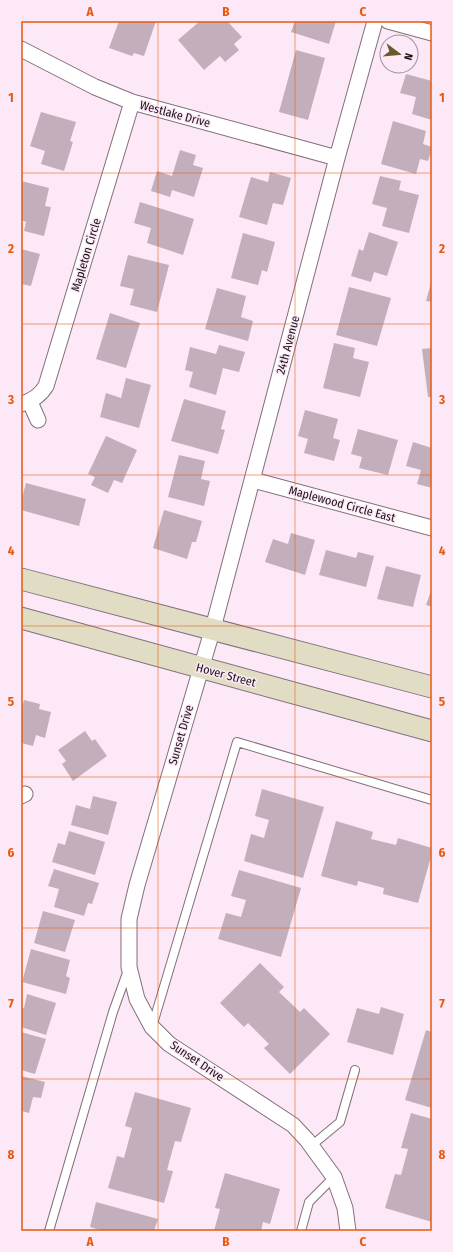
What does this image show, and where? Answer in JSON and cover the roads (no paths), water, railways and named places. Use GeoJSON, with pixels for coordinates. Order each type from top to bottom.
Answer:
{"type":"FeatureCollection","features":[{"type":"Feature","properties":{"kind":"main road"},"geometry":{"type":"LineString","coordinates":[[21,579],[213,628],[432,687]]}},
{"type":"Feature","properties":{"kind":"main road","name":"Hover Street"},"geometry":{"type":"LineString","coordinates":[[21,618],[432,731]]}},
{"type":"Feature","properties":{"kind":"street","name":"24th Avenue"},"geometry":{"type":"LineString","coordinates":[[201,668],[253,480],[337,158],[375,21]]}},
{"type":"Feature","properties":{"kind":"street"},"geometry":{"type":"LineString","coordinates":[[388,21],[432,33]]}},
{"type":"Feature","properties":{"kind":"street","name":"Westlake Drive"},"geometry":{"type":"LineString","coordinates":[[21,49],[96,87],[132,102],[337,158]]}},
{"type":"Feature","properties":{"kind":"street","name":"Mapleton Circle"},"geometry":{"type":"LineString","coordinates":[[38,420],[26,403],[42,393],[46,386],[132,102]]}},
{"type":"Feature","properties":{"kind":"street","name":"Maplewood Circle East"},"geometry":{"type":"LineString","coordinates":[[253,480],[432,528]]}},
{"type":"Feature","properties":{"kind":"street","name":"Sunset Drive"},"geometry":{"type":"LineString","coordinates":[[201,668],[139,877],[129,919],[129,967],[137,1000],[152,1027],[169,1044],[293,1125],[334,1177],[345,1208],[349,1231]]}},
{"type":"Feature","properties":{"kind":"lane"},"geometry":{"type":"LineString","coordinates":[[152,1027],[237,742],[432,800]]}},
{"type":"Feature","properties":{"kind":"lane"},"geometry":{"type":"LineString","coordinates":[[50,1231],[113,1012],[129,967]]}},
{"type":"Feature","properties":{"kind":"lane"},"geometry":{"type":"LineString","coordinates":[[311,1146],[340,1122],[355,1070]]}},
{"type":"Feature","properties":{"kind":"lane"},"geometry":{"type":"LineString","coordinates":[[301,1231],[310,1202],[334,1177]]}}]}
